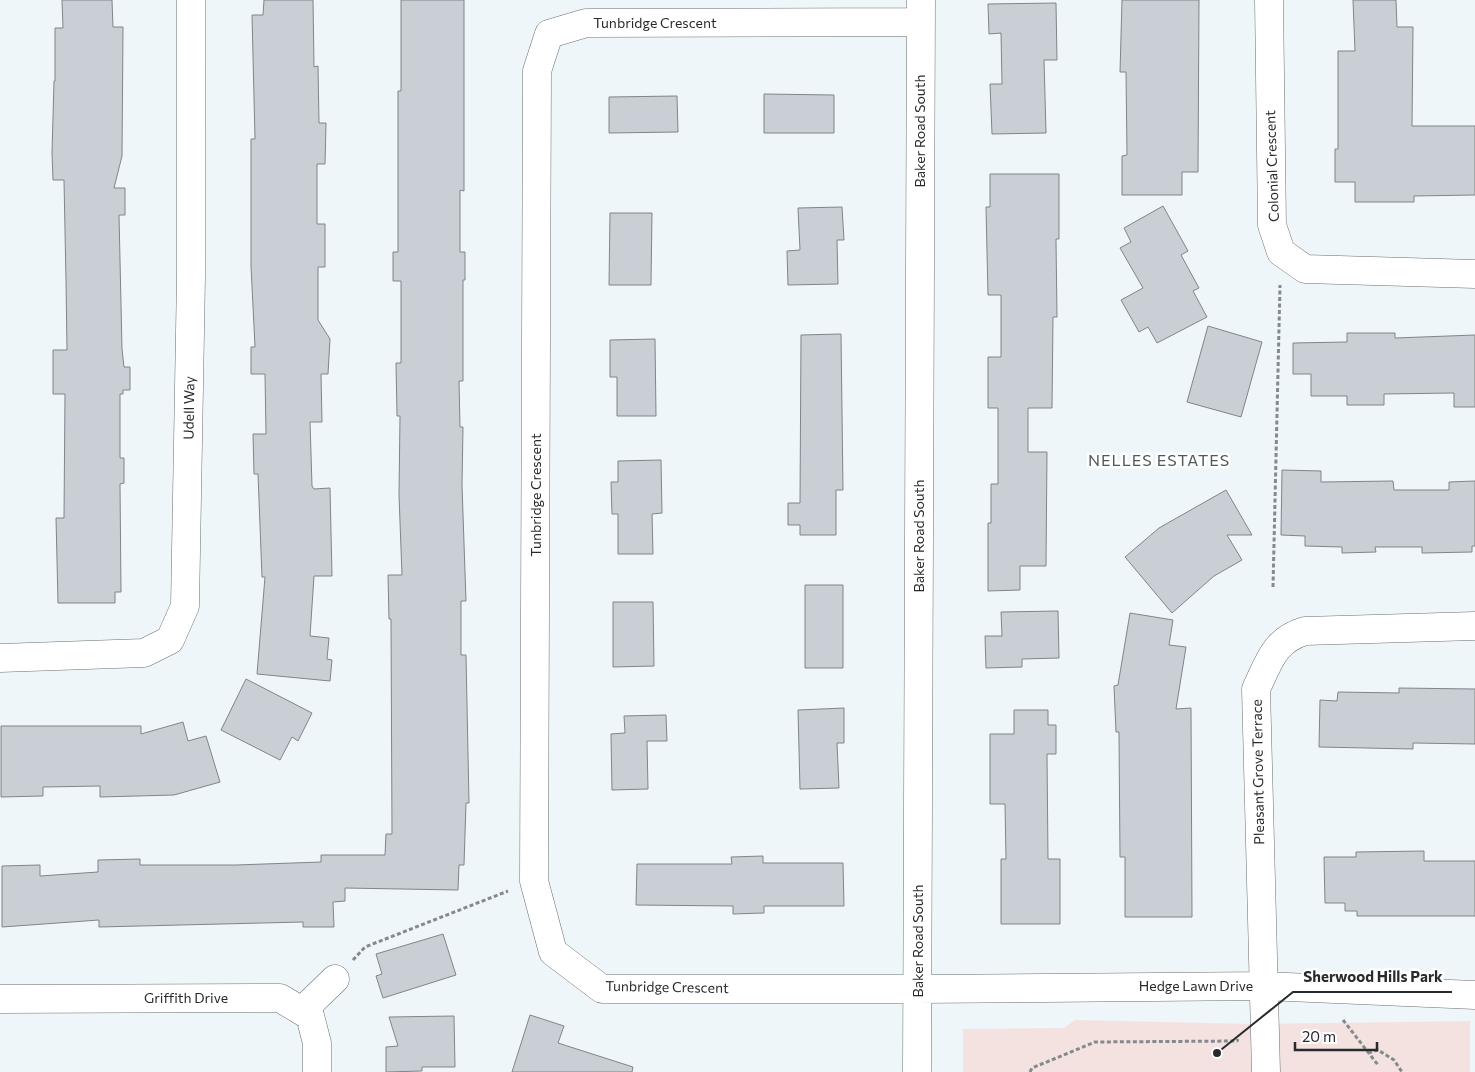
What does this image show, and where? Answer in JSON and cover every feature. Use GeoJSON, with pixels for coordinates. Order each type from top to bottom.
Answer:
{"type":"FeatureCollection","features":[{"type":"Feature","properties":{"kind":"street","name":"Udell Way"},"geometry":{"type":"LineString","coordinates":[[0,658],[144,652],[170,640],[185,606],[191,277],[191,0]]}},
{"type":"Feature","properties":{"kind":"street","name":"Colonial Crescent"},"geometry":{"type":"LineString","coordinates":[[1269,0],[1272,225],[1282,252]]}},
{"type":"Feature","properties":{"kind":"street","name":"Tunbridge Crescent"},"geometry":{"type":"LineString","coordinates":[[918,989],[602,989],[553,952],[534,881],[537,71],[549,34],[586,23],[921,11]]}},
{"type":"Feature","properties":{"kind":"street","name":"Baker Road South"},"geometry":{"type":"LineString","coordinates":[[917,1072],[921,11]]}},
{"type":"Feature","properties":{"kind":"street"},"geometry":{"type":"LineString","coordinates":[[1282,252],[1305,269],[1475,274]]}},
{"type":"Feature","properties":{"kind":"street","name":"Pleasant Grove Terrace"},"geometry":{"type":"LineString","coordinates":[[1266,1072],[1262,986],[1256,689],[1276,648],[1291,635],[1305,631],[1475,626]]}},
{"type":"Feature","properties":{"kind":"street"},"geometry":{"type":"LineString","coordinates":[[302,1011],[335,978]]}},
{"type":"Feature","properties":{"kind":"street","name":"Hedge Lawn Drive"},"geometry":{"type":"LineString","coordinates":[[918,989],[1262,986],[1475,995]]}},
{"type":"Feature","properties":{"kind":"street","name":"Griffith Drive"},"geometry":{"type":"LineString","coordinates":[[0,999],[280,998],[310,1016],[317,1043],[317,1072]]}},
{"type":"Feature","properties":{"kind":"path"},"geometry":{"type":"LineString","coordinates":[[1273,587],[1282,252]]}},
{"type":"Feature","properties":{"kind":"path"},"geometry":{"type":"LineString","coordinates":[[335,978],[365,947],[534,881]]}},
{"type":"Feature","properties":{"kind":"path"},"geometry":{"type":"LineString","coordinates":[[1343,1020],[1378,1065]]}},
{"type":"Feature","properties":{"kind":"path"},"geometry":{"type":"LineString","coordinates":[[1030,1072],[1032,1068],[1095,1042],[1237,1041],[1241,1034]]}},
{"type":"Feature","properties":{"kind":"path"},"geometry":{"type":"LineString","coordinates":[[1368,1053],[1378,1050],[1394,1060],[1402,1072]]}},
{"type":"Feature","properties":{"kind":"shaded area"},"geometry":{"type":"Polygon","coordinates":[[[1075,1020],[1254,1024],[1470,1021],[1470,1072],[963,1072],[963,1029],[1064,1028],[1075,1020]]]}},
{"type":"Feature","properties":{"kind":"building"},"geometry":{"type":"Polygon","coordinates":[[[62,0],[112,0],[113,27],[123,27],[122,156],[114,188],[125,188],[125,215],[119,215],[122,349],[124,367],[130,367],[130,390],[123,390],[123,394],[120,394],[120,458],[124,458],[124,483],[120,484],[121,592],[115,592],[115,603],[58,603],[56,518],[64,518],[65,394],[53,394],[53,350],[67,350],[64,180],[53,180],[52,153],[55,28],[63,28],[62,0]]]}},
{"type":"Feature","properties":{"kind":"building"},"geometry":{"type":"Polygon","coordinates":[[[264,0],[313,0],[314,67],[318,66],[319,123],[326,123],[325,164],[317,164],[317,224],[325,224],[325,267],[318,267],[318,320],[330,339],[328,374],[321,374],[322,422],[310,422],[312,486],[314,489],[330,488],[332,576],[314,576],[310,636],[329,638],[327,659],[332,660],[330,681],[257,674],[265,577],[262,577],[258,474],[254,474],[253,434],[266,434],[265,374],[251,374],[251,347],[255,347],[251,266],[251,139],[255,139],[252,15],[263,15],[264,0]]]}},
{"type":"Feature","properties":{"kind":"building"},"geometry":{"type":"Polygon","coordinates":[[[401,0],[464,0],[464,191],[460,190],[460,252],[465,252],[465,280],[463,280],[463,381],[459,381],[460,427],[463,427],[462,485],[466,601],[461,601],[461,655],[466,655],[469,803],[466,803],[464,865],[459,865],[458,890],[345,888],[345,901],[333,902],[334,927],[303,927],[303,922],[99,927],[99,920],[2,927],[2,866],[40,865],[40,876],[98,872],[98,860],[140,859],[140,865],[236,865],[321,862],[321,855],[385,855],[386,834],[392,834],[391,619],[389,619],[388,575],[402,575],[399,495],[400,416],[397,416],[396,363],[401,363],[401,281],[393,281],[393,252],[398,252],[398,91],[401,91],[401,0]]]}},
{"type":"Feature","properties":{"kind":"building"},"geometry":{"type":"Polygon","coordinates":[[[1122,0],[1199,0],[1198,172],[1182,172],[1182,195],[1122,195],[1122,156],[1127,155],[1126,72],[1120,72],[1122,0]]]}},
{"type":"Feature","properties":{"kind":"building"},"geometry":{"type":"Polygon","coordinates":[[[1353,0],[1396,0],[1397,27],[1413,27],[1412,126],[1475,126],[1475,195],[1414,196],[1414,202],[1355,202],[1355,182],[1335,182],[1335,149],[1338,149],[1338,51],[1355,51],[1353,0]]]}},
{"type":"Feature","properties":{"kind":"building"},"geometry":{"type":"Polygon","coordinates":[[[1056,3],[1057,60],[1044,60],[1046,133],[992,134],[990,84],[1002,84],[1001,33],[989,34],[988,4],[1056,3]]]}},
{"type":"Feature","properties":{"kind":"building"},"geometry":{"type":"Polygon","coordinates":[[[764,94],[834,95],[834,133],[764,133],[764,94]]]}},
{"type":"Feature","properties":{"kind":"building"},"geometry":{"type":"Polygon","coordinates":[[[677,96],[678,132],[609,133],[609,97],[677,96]]]}},
{"type":"Feature","properties":{"kind":"building"},"geometry":{"type":"Polygon","coordinates":[[[990,174],[1059,174],[1059,239],[1056,239],[1057,317],[1053,317],[1052,408],[1028,408],[1028,452],[1047,452],[1046,566],[1020,566],[1020,590],[988,591],[988,523],[991,523],[991,484],[998,484],[998,408],[988,408],[988,357],[1001,357],[1001,295],[988,295],[986,207],[990,207],[990,174]]]}},
{"type":"Feature","properties":{"kind":"building"},"geometry":{"type":"Polygon","coordinates":[[[1163,206],[1188,251],[1181,255],[1199,288],[1193,291],[1207,317],[1157,343],[1148,327],[1139,332],[1121,300],[1143,288],[1120,248],[1131,242],[1124,228],[1163,206]]]}},
{"type":"Feature","properties":{"kind":"building"},"geometry":{"type":"Polygon","coordinates":[[[842,207],[844,240],[837,240],[838,284],[788,285],[787,251],[800,250],[798,208],[842,207]]]}},
{"type":"Feature","properties":{"kind":"building"},"geometry":{"type":"Polygon","coordinates":[[[610,213],[652,213],[651,285],[609,285],[610,213]]]}},
{"type":"Feature","properties":{"kind":"building"},"geometry":{"type":"Polygon","coordinates":[[[1208,326],[1262,342],[1241,417],[1187,402],[1208,326]]]}},
{"type":"Feature","properties":{"kind":"building"},"geometry":{"type":"Polygon","coordinates":[[[1347,333],[1395,333],[1395,338],[1475,335],[1475,407],[1454,407],[1454,393],[1384,394],[1384,405],[1347,405],[1347,396],[1311,396],[1311,374],[1293,374],[1293,343],[1347,342],[1347,333]]]}},
{"type":"Feature","properties":{"kind":"building"},"geometry":{"type":"Polygon","coordinates":[[[841,334],[843,490],[836,490],[836,535],[800,535],[800,525],[788,525],[788,503],[800,503],[801,335],[841,334]]]}},
{"type":"Feature","properties":{"kind":"building"},"geometry":{"type":"Polygon","coordinates":[[[655,339],[656,416],[617,416],[617,377],[610,377],[610,340],[655,339]]]}},
{"type":"Feature","properties":{"kind":"building"},"geometry":{"type":"Polygon","coordinates":[[[661,460],[662,513],[652,514],[653,554],[618,554],[618,514],[612,514],[611,482],[618,482],[618,461],[661,460]]]}},
{"type":"Feature","properties":{"kind":"building"},"geometry":{"type":"Polygon","coordinates":[[[1282,470],[1321,471],[1321,482],[1393,481],[1394,490],[1449,490],[1449,482],[1475,481],[1475,546],[1472,546],[1472,552],[1422,553],[1422,547],[1375,547],[1376,552],[1342,553],[1342,547],[1305,546],[1305,536],[1281,535],[1282,470]]]}},
{"type":"Feature","properties":{"kind":"building"},"geometry":{"type":"Polygon","coordinates":[[[1226,490],[1252,535],[1227,535],[1242,560],[1214,576],[1172,613],[1125,557],[1159,528],[1226,490]]]}},
{"type":"Feature","properties":{"kind":"building"},"geometry":{"type":"Polygon","coordinates":[[[805,585],[843,585],[843,668],[805,668],[805,585]]]}},
{"type":"Feature","properties":{"kind":"building"},"geometry":{"type":"Polygon","coordinates":[[[613,602],[653,602],[654,666],[613,667],[613,602]]]}},
{"type":"Feature","properties":{"kind":"building"},"geometry":{"type":"Polygon","coordinates":[[[1058,611],[1059,658],[1022,659],[1022,667],[986,668],[985,636],[1002,636],[1001,612],[1058,611]]]}},
{"type":"Feature","properties":{"kind":"building"},"geometry":{"type":"Polygon","coordinates":[[[1130,613],[1173,620],[1169,645],[1186,647],[1176,709],[1191,708],[1192,917],[1125,917],[1125,857],[1120,857],[1119,732],[1116,732],[1114,686],[1118,685],[1130,613]]]}},
{"type":"Feature","properties":{"kind":"building"},"geometry":{"type":"Polygon","coordinates":[[[246,679],[312,713],[298,741],[292,737],[280,760],[221,730],[246,679]]]}},
{"type":"Feature","properties":{"kind":"building"},"geometry":{"type":"Polygon","coordinates":[[[1399,688],[1475,689],[1475,744],[1413,743],[1413,749],[1319,747],[1320,700],[1337,701],[1338,692],[1399,693],[1399,688]]]}},
{"type":"Feature","properties":{"kind":"building"},"geometry":{"type":"Polygon","coordinates":[[[844,708],[844,743],[837,743],[839,788],[800,789],[798,710],[844,708]]]}},
{"type":"Feature","properties":{"kind":"building"},"geometry":{"type":"Polygon","coordinates":[[[1014,710],[1048,710],[1048,725],[1056,725],[1056,754],[1047,754],[1048,859],[1060,859],[1060,924],[1001,924],[1001,859],[1006,859],[1005,804],[990,804],[990,734],[1014,734],[1014,710]]]}},
{"type":"Feature","properties":{"kind":"building"},"geometry":{"type":"Polygon","coordinates":[[[666,715],[667,741],[647,741],[648,789],[612,790],[611,734],[625,733],[624,716],[666,715]]]}},
{"type":"Feature","properties":{"kind":"building"},"geometry":{"type":"Polygon","coordinates":[[[183,722],[188,741],[206,736],[220,782],[174,795],[100,797],[100,786],[43,787],[43,796],[1,797],[1,726],[141,726],[141,734],[183,722]]]}},
{"type":"Feature","properties":{"kind":"building"},"geometry":{"type":"Polygon","coordinates":[[[1424,851],[1424,861],[1475,861],[1475,916],[1357,916],[1357,911],[1345,911],[1345,903],[1325,903],[1324,857],[1356,857],[1356,852],[1424,851]]]}},
{"type":"Feature","properties":{"kind":"building"},"geometry":{"type":"Polygon","coordinates":[[[763,856],[763,863],[843,863],[844,906],[764,906],[764,913],[733,914],[733,906],[636,905],[637,864],[732,864],[731,857],[763,856]]]}},
{"type":"Feature","properties":{"kind":"building"},"geometry":{"type":"Polygon","coordinates":[[[443,934],[456,975],[383,998],[376,976],[382,974],[376,954],[443,934]]]}},
{"type":"Feature","properties":{"kind":"building"},"geometry":{"type":"Polygon","coordinates":[[[530,1015],[564,1026],[558,1043],[633,1067],[632,1072],[512,1072],[530,1015]]]}},
{"type":"Feature","properties":{"kind":"building"},"geometry":{"type":"Polygon","coordinates":[[[454,1016],[455,1067],[422,1067],[422,1071],[386,1072],[386,1047],[398,1046],[389,1017],[454,1016]]]}},
{"type":"Feature","properties":{"kind":"place","name":"Sherwood Hills Park"},"geometry":{"type":"Point","coordinates":[1217,1053]}},
{"type":"Feature","properties":{"kind":"district","name":"NELLES ESTATES"},"geometry":{"type":"Point","coordinates":[1159,460]}}]}
